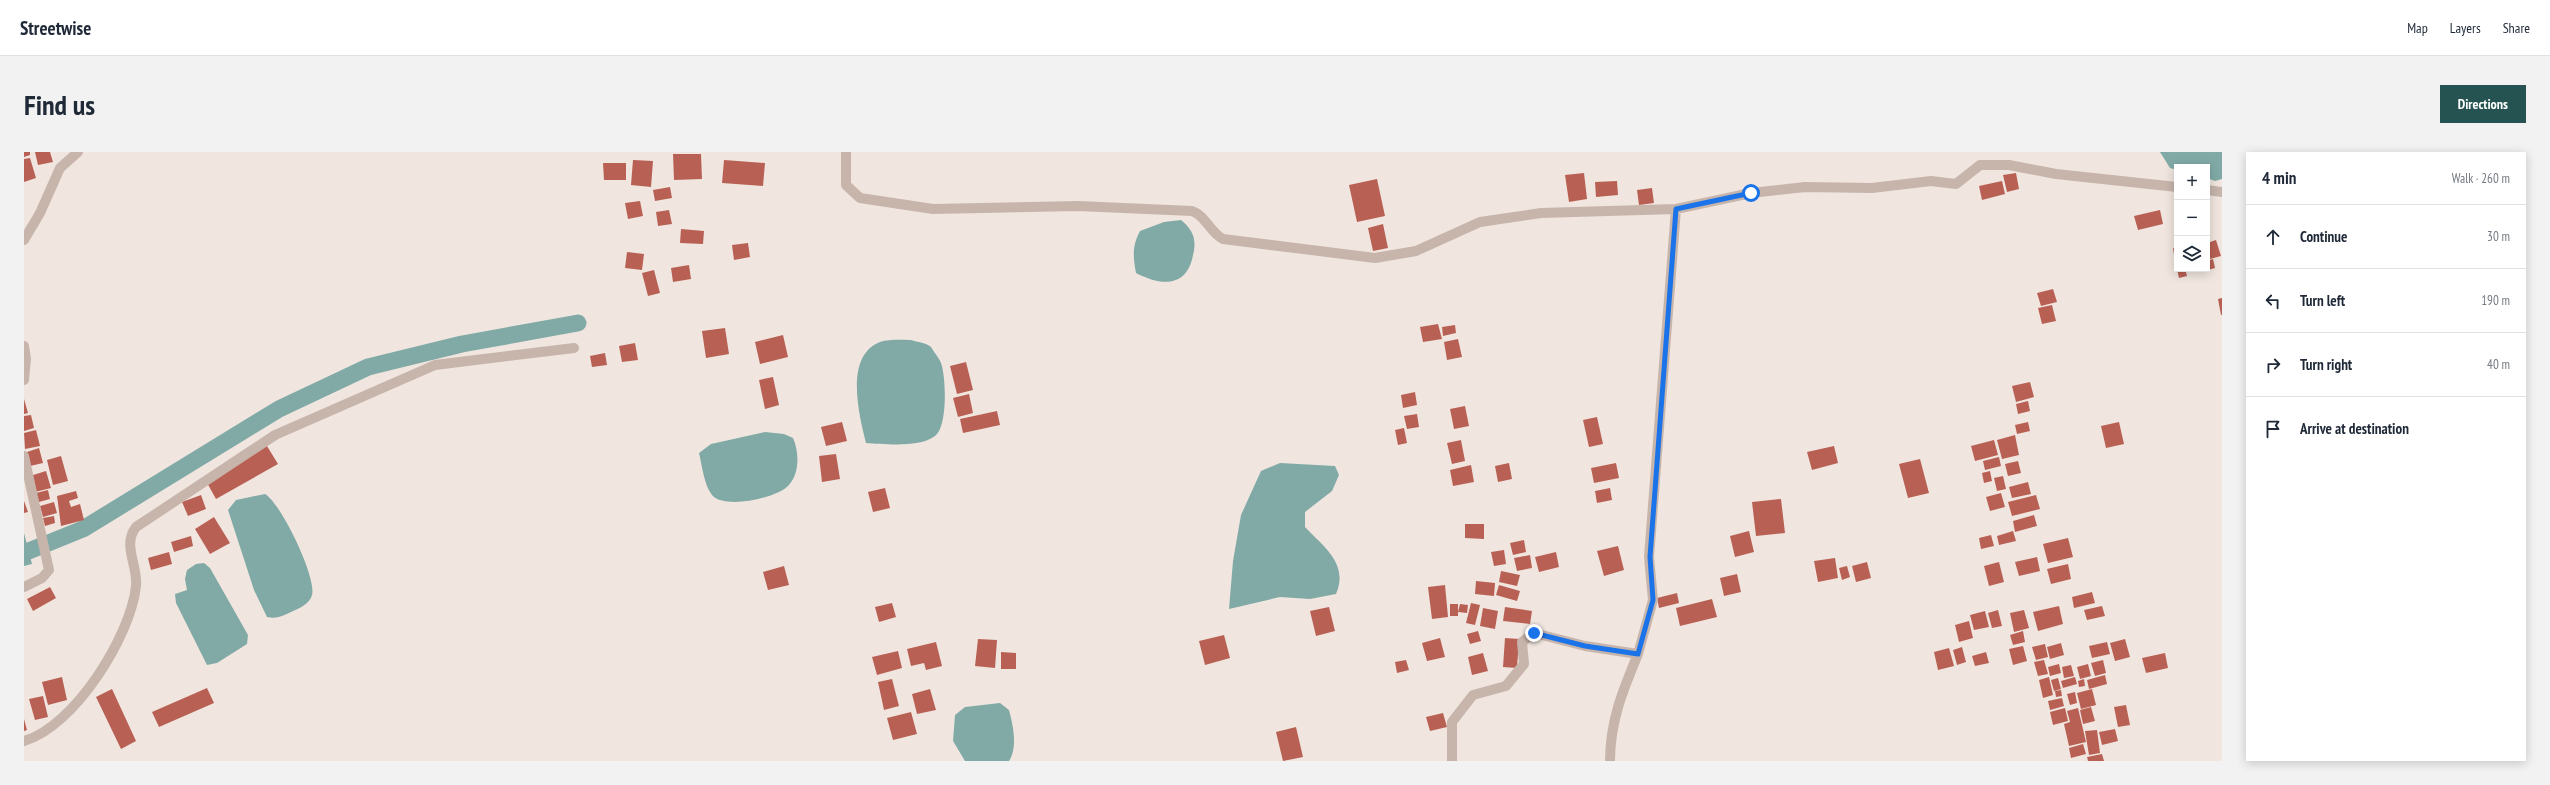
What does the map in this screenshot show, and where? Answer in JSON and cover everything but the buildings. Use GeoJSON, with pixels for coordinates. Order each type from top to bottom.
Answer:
{"type":"FeatureCollection","features":[{"type":"Feature","properties":{"kind":"street"},"geometry":{"type":"LineString","coordinates":[[24,240],[40,213],[60,168],[78,152]]}},
{"type":"Feature","properties":{"kind":"street"},"geometry":{"type":"LineString","coordinates":[[846,152],[846,185],[860,198],[933,209],[1078,206],[1192,211],[1198,213],[1217,235],[1223,239],[1375,258],[1416,251],[1480,222],[1541,213],[1676,209],[1751,193],[1804,187],[1872,188],[1931,181],[1956,184],[1980,165],[2009,165],[2056,174],[2174,187]]}},
{"type":"Feature","properties":{"kind":"street"},"geometry":{"type":"LineString","coordinates":[[2210,190],[2222,192]]}},
{"type":"Feature","properties":{"kind":"street"},"geometry":{"type":"LineString","coordinates":[[1610,761],[1610,741],[1616,709],[1638,654],[1653,600],[1650,557],[1676,209]]}},
{"type":"Feature","properties":{"kind":"street"},"geometry":{"type":"LineString","coordinates":[[24,346],[26,359],[24,380]]}},
{"type":"Feature","properties":{"kind":"street"},"geometry":{"type":"LineString","coordinates":[[24,741],[42,735],[81,698],[124,631],[136,585],[129,541],[136,527],[275,435],[435,365],[574,348]]}},
{"type":"Feature","properties":{"kind":"street"},"geometry":{"type":"LineString","coordinates":[[24,456],[48,563],[48,570],[42,578],[24,587]]}},
{"type":"Feature","properties":{"kind":"street"},"geometry":{"type":"LineString","coordinates":[[1452,761],[1452,722],[1473,696],[1506,686],[1524,664],[1522,642],[1534,633],[1585,646],[1638,654]]}},
{"type":"Feature","properties":{"kind":"water"},"geometry":{"type":"Polygon","coordinates":[[[2160,152],[2222,152],[2222,179],[2215,181],[2210,179],[2210,164],[2174,164],[2174,169],[2170,168],[2160,152]]]}},
{"type":"Feature","properties":{"kind":"water"},"geometry":{"type":"Polygon","coordinates":[[[1181,220],[1191,231],[1194,240],[1193,255],[1190,266],[1185,274],[1179,279],[1163,282],[1136,273],[1134,252],[1140,231],[1164,222],[1181,220]]]}},
{"type":"Feature","properties":{"kind":"water"},"geometry":{"type":"Polygon","coordinates":[[[891,340],[911,340],[931,347],[941,363],[944,379],[945,401],[942,423],[939,431],[935,436],[928,440],[911,444],[866,443],[860,417],[857,387],[858,373],[862,360],[869,349],[880,342],[891,340]]]}},
{"type":"Feature","properties":{"kind":"water"},"geometry":{"type":"Polygon","coordinates":[[[765,432],[784,434],[793,438],[797,455],[797,468],[793,480],[789,485],[783,490],[763,498],[739,502],[728,502],[718,499],[712,495],[705,480],[699,453],[711,444],[765,432]]]}},
{"type":"Feature","properties":{"kind":"water"},"geometry":{"type":"Polygon","coordinates":[[[1280,463],[1335,466],[1339,475],[1332,491],[1305,512],[1305,527],[1327,549],[1337,565],[1339,583],[1336,594],[1310,599],[1280,597],[1229,609],[1233,561],[1241,515],[1261,471],[1280,463]]]}},
{"type":"Feature","properties":{"kind":"water"},"geometry":{"type":"Polygon","coordinates":[[[265,494],[272,500],[288,525],[304,558],[312,586],[311,598],[306,604],[285,615],[274,618],[267,617],[254,590],[228,510],[236,500],[265,494]]]}},
{"type":"Feature","properties":{"kind":"water"},"geometry":{"type":"Polygon","coordinates":[[[24,533],[32,564],[24,566],[24,533]]]}},
{"type":"Feature","properties":{"kind":"water"},"geometry":{"type":"Polygon","coordinates":[[[204,563],[210,568],[248,635],[247,644],[217,663],[207,665],[176,603],[175,594],[187,590],[185,579],[187,570],[196,564],[204,563]]]}},
{"type":"Feature","properties":{"kind":"water"},"geometry":{"type":"Polygon","coordinates":[[[1000,703],[1009,710],[1013,729],[1014,743],[1012,755],[1009,761],[965,761],[953,741],[955,715],[965,707],[1000,703]]]}},
{"type":"Feature","properties":{"kind":"waterway"},"geometry":{"type":"LineString","coordinates":[[24,553],[83,529],[279,409],[368,367],[462,344],[578,323]]}},
{"type":"Feature","properties":{"kind":"route"},"geometry":{"type":"LineString","coordinates":[[1534,633],[1585,646],[1638,654],[1653,600],[1650,557],[1676,209],[1751,193]]}}]}
